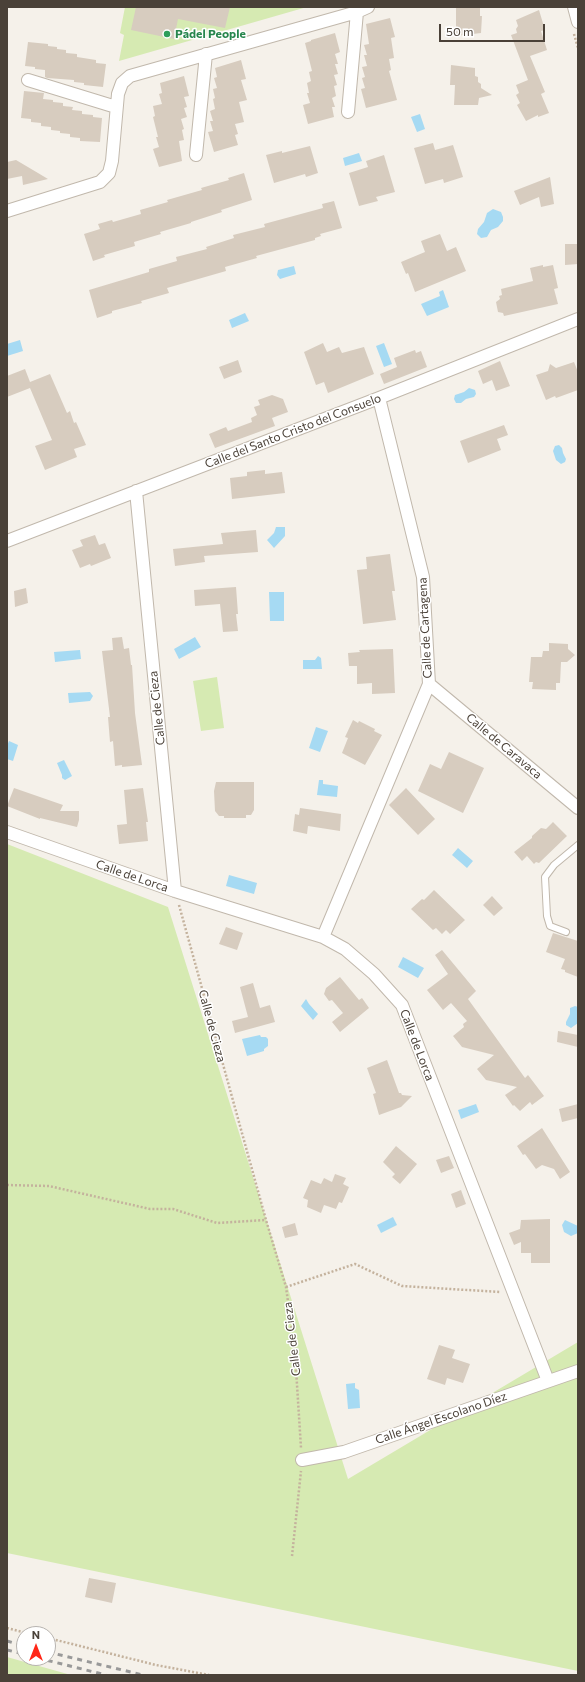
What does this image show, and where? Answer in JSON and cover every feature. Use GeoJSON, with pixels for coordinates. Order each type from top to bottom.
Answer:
{"type":"FeatureCollection","features":[{"type":"Feature","properties":{"kind":"street"},"geometry":{"type":"LineString","coordinates":[[574,7],[578,22]]}},
{"type":"Feature","properties":{"kind":"street"},"geometry":{"type":"LineString","coordinates":[[7,211],[100,182],[109,173],[112,161],[118,94],[122,83],[130,76],[363,9],[348,112]]}},
{"type":"Feature","properties":{"kind":"street"},"geometry":{"type":"LineString","coordinates":[[196,155],[206,54]]}},
{"type":"Feature","properties":{"kind":"street"},"geometry":{"type":"LineString","coordinates":[[28,80],[116,107]]}},
{"type":"Feature","properties":{"kind":"street","name":"Calle del Santo Cristo del Consuelo"},"geometry":{"type":"LineString","coordinates":[[7,541],[379,398],[578,319]]}},
{"type":"Feature","properties":{"kind":"street","name":"Calle de Cartagena"},"geometry":{"type":"LineString","coordinates":[[323,937],[429,684],[424,577],[379,398]]}},
{"type":"Feature","properties":{"kind":"street","name":"Calle de Cieza"},"geometry":{"type":"LineString","coordinates":[[136,491],[175,891]]}},
{"type":"Feature","properties":{"kind":"street","name":"Calle de Caravaca"},"geometry":{"type":"LineString","coordinates":[[429,684],[578,808]]}},
{"type":"Feature","properties":{"kind":"street","name":"Calle de Lorca"},"geometry":{"type":"LineString","coordinates":[[7,832],[175,891],[323,937],[345,949],[374,974],[402,1005],[548,1381]]}},
{"type":"Feature","properties":{"kind":"street","name":"Calle Ángel Escolano Díez"},"geometry":{"type":"LineString","coordinates":[[302,1460],[344,1452],[578,1371]]}},
{"type":"Feature","properties":{"kind":"lane"},"geometry":{"type":"LineString","coordinates":[[566,932],[550,926],[546,916],[545,877],[554,865],[578,845]]}},
{"type":"Feature","properties":{"kind":"path","name":"Calle de Cieza"},"geometry":{"type":"LineString","coordinates":[[175,891],[286,1287],[295,1353],[302,1460],[292,1556]]}},
{"type":"Feature","properties":{"kind":"path"},"geometry":{"type":"LineString","coordinates":[[7,1185],[49,1186],[150,1209],[173,1210],[217,1223],[266,1220]]}},
{"type":"Feature","properties":{"kind":"path"},"geometry":{"type":"LineString","coordinates":[[286,1287],[354,1264],[402,1286],[515,1293]]}},
{"type":"Feature","properties":{"kind":"path"},"geometry":{"type":"LineString","coordinates":[[56,1640],[156,1665],[209,1675]]}},
{"type":"Feature","properties":{"kind":"green space","name":"Pádel People"},"geometry":{"type":"Polygon","coordinates":[[[125,7],[307,7],[119,61],[124,35],[120,33],[125,7]]]}},
{"type":"Feature","properties":{"kind":"green space"},"geometry":{"type":"Polygon","coordinates":[[[217,677],[224,728],[201,731],[193,681],[217,677]]]}},
{"type":"Feature","properties":{"kind":"green space"},"geometry":{"type":"Polygon","coordinates":[[[7,844],[168,907],[348,1479],[578,1342],[578,1671],[7,1553],[7,844]]]}},
{"type":"Feature","properties":{"kind":"green space"},"geometry":{"type":"Polygon","coordinates":[[[7,1657],[16,1660],[16,1666],[39,1666],[71,1675],[7,1675],[7,1657]]]}},
{"type":"Feature","properties":{"kind":"water"},"geometry":{"type":"Polygon","coordinates":[[[420,114],[425,129],[417,132],[411,117],[420,114]]]}},
{"type":"Feature","properties":{"kind":"water"},"geometry":{"type":"Polygon","coordinates":[[[359,153],[362,161],[345,166],[343,158],[359,153]]]}},
{"type":"Feature","properties":{"kind":"water"},"geometry":{"type":"Polygon","coordinates":[[[493,209],[501,212],[503,221],[498,227],[491,230],[487,237],[481,238],[477,234],[478,229],[484,222],[487,213],[493,209]]]}},
{"type":"Feature","properties":{"kind":"water"},"geometry":{"type":"Polygon","coordinates":[[[294,266],[296,274],[280,279],[277,275],[278,270],[294,266]]]}},
{"type":"Feature","properties":{"kind":"water"},"geometry":{"type":"Polygon","coordinates":[[[443,290],[449,307],[427,316],[421,304],[440,296],[439,292],[443,290]]]}},
{"type":"Feature","properties":{"kind":"water"},"geometry":{"type":"Polygon","coordinates":[[[245,313],[249,321],[232,328],[229,320],[245,313]]]}},
{"type":"Feature","properties":{"kind":"water"},"geometry":{"type":"Polygon","coordinates":[[[20,340],[23,351],[7,356],[7,344],[20,340]]]}},
{"type":"Feature","properties":{"kind":"water"},"geometry":{"type":"Polygon","coordinates":[[[384,343],[392,364],[384,367],[376,346],[384,343]]]}},
{"type":"Feature","properties":{"kind":"water"},"geometry":{"type":"Polygon","coordinates":[[[469,388],[475,390],[476,394],[474,397],[466,399],[461,403],[456,403],[454,399],[455,395],[464,392],[469,388]]]}},
{"type":"Feature","properties":{"kind":"water"},"geometry":{"type":"Polygon","coordinates":[[[559,445],[562,448],[566,459],[565,462],[561,464],[556,460],[553,451],[555,446],[559,445]]]}},
{"type":"Feature","properties":{"kind":"water"},"geometry":{"type":"Polygon","coordinates":[[[276,527],[285,527],[285,536],[274,548],[267,540],[274,533],[276,527]]]}},
{"type":"Feature","properties":{"kind":"water"},"geometry":{"type":"Polygon","coordinates":[[[269,592],[284,592],[284,621],[270,621],[269,592]]]}},
{"type":"Feature","properties":{"kind":"water"},"geometry":{"type":"Polygon","coordinates":[[[195,637],[201,647],[179,659],[174,649],[195,637]]]}},
{"type":"Feature","properties":{"kind":"water"},"geometry":{"type":"Polygon","coordinates":[[[80,650],[81,659],[55,662],[54,652],[80,650]]]}},
{"type":"Feature","properties":{"kind":"water"},"geometry":{"type":"Polygon","coordinates":[[[318,656],[321,658],[322,669],[303,669],[303,660],[315,660],[318,656]]]}},
{"type":"Feature","properties":{"kind":"water"},"geometry":{"type":"Polygon","coordinates":[[[90,692],[93,696],[90,701],[69,703],[68,693],[90,692]]]}},
{"type":"Feature","properties":{"kind":"water"},"geometry":{"type":"Polygon","coordinates":[[[316,727],[328,731],[320,752],[309,748],[316,727]]]}},
{"type":"Feature","properties":{"kind":"water"},"geometry":{"type":"Polygon","coordinates":[[[9,741],[18,745],[13,761],[7,759],[7,746],[9,741]]]}},
{"type":"Feature","properties":{"kind":"water"},"geometry":{"type":"Polygon","coordinates":[[[64,760],[72,776],[65,780],[62,778],[57,763],[64,760]]]}},
{"type":"Feature","properties":{"kind":"water"},"geometry":{"type":"Polygon","coordinates":[[[319,780],[323,780],[323,784],[338,786],[337,797],[317,795],[319,780]]]}},
{"type":"Feature","properties":{"kind":"water"},"geometry":{"type":"Polygon","coordinates":[[[458,848],[473,861],[467,868],[452,855],[458,848]]]}},
{"type":"Feature","properties":{"kind":"water"},"geometry":{"type":"Polygon","coordinates":[[[229,875],[257,883],[254,894],[226,886],[229,875]]]}},
{"type":"Feature","properties":{"kind":"water"},"geometry":{"type":"Polygon","coordinates":[[[403,957],[424,968],[418,978],[398,967],[403,957]]]}},
{"type":"Feature","properties":{"kind":"water"},"geometry":{"type":"Polygon","coordinates":[[[306,999],[318,1014],[313,1020],[301,1006],[306,999]]]}},
{"type":"Feature","properties":{"kind":"water"},"geometry":{"type":"Polygon","coordinates":[[[575,1006],[578,1007],[578,1023],[571,1028],[566,1025],[566,1022],[570,1014],[570,1008],[575,1006]]]}},
{"type":"Feature","properties":{"kind":"water"},"geometry":{"type":"Polygon","coordinates":[[[260,1035],[261,1037],[266,1037],[268,1039],[268,1046],[264,1049],[264,1051],[247,1056],[242,1039],[260,1035]]]}},
{"type":"Feature","properties":{"kind":"water"},"geometry":{"type":"Polygon","coordinates":[[[476,1104],[479,1112],[461,1119],[458,1110],[476,1104]]]}},
{"type":"Feature","properties":{"kind":"water"},"geometry":{"type":"Polygon","coordinates":[[[393,1217],[397,1225],[381,1233],[377,1225],[393,1217]]]}},
{"type":"Feature","properties":{"kind":"water"},"geometry":{"type":"Polygon","coordinates":[[[565,1220],[578,1226],[578,1233],[571,1236],[564,1232],[562,1225],[565,1220]]]}},
{"type":"Feature","properties":{"kind":"water"},"geometry":{"type":"Polygon","coordinates":[[[355,1383],[355,1388],[359,1390],[360,1408],[348,1409],[346,1384],[355,1383]]]}},
{"type":"Feature","properties":{"kind":"building"},"geometry":{"type":"Polygon","coordinates":[[[136,7],[230,7],[225,28],[178,19],[174,39],[131,30],[136,7]]]}},
{"type":"Feature","properties":{"kind":"building"},"geometry":{"type":"Polygon","coordinates":[[[456,7],[480,7],[480,16],[482,16],[481,33],[456,36],[456,7]]]}},
{"type":"Feature","properties":{"kind":"building"},"geometry":{"type":"Polygon","coordinates":[[[539,10],[545,30],[541,31],[547,50],[530,56],[545,92],[541,94],[549,113],[538,117],[538,115],[526,121],[517,105],[520,103],[516,95],[519,93],[516,85],[528,80],[511,35],[517,33],[516,29],[518,26],[516,20],[539,10]]]}},
{"type":"Feature","properties":{"kind":"building"},"geometry":{"type":"Polygon","coordinates":[[[390,18],[395,37],[391,38],[394,58],[389,59],[391,70],[389,71],[397,100],[366,108],[361,89],[365,88],[362,78],[365,77],[362,67],[367,66],[364,55],[367,55],[364,45],[369,44],[366,24],[390,18]]]}},
{"type":"Feature","properties":{"kind":"building"},"geometry":{"type":"Polygon","coordinates":[[[335,33],[340,52],[335,54],[338,64],[335,64],[338,74],[334,75],[337,85],[334,86],[336,96],[332,98],[335,107],[332,107],[334,117],[308,124],[303,105],[310,103],[307,93],[309,93],[307,83],[311,81],[309,72],[312,71],[305,43],[335,33]]]}},
{"type":"Feature","properties":{"kind":"building"},"geometry":{"type":"Polygon","coordinates":[[[28,42],[48,44],[48,46],[57,47],[57,49],[66,50],[66,53],[77,54],[77,57],[96,60],[96,63],[106,64],[103,87],[84,85],[84,83],[74,82],[74,80],[47,78],[45,77],[45,70],[25,66],[28,42]]]}},
{"type":"Feature","properties":{"kind":"building"},"geometry":{"type":"Polygon","coordinates":[[[241,60],[246,79],[241,80],[247,100],[239,102],[244,122],[235,124],[238,134],[235,135],[238,145],[214,152],[208,132],[213,131],[210,121],[213,121],[210,111],[215,109],[213,89],[217,88],[214,78],[217,77],[215,68],[241,60]]]}},
{"type":"Feature","properties":{"kind":"building"},"geometry":{"type":"Polygon","coordinates":[[[451,65],[475,68],[475,76],[478,77],[478,82],[481,84],[481,88],[492,95],[479,98],[478,105],[454,105],[455,85],[450,85],[451,65]]]}},
{"type":"Feature","properties":{"kind":"building"},"geometry":{"type":"Polygon","coordinates":[[[184,76],[189,96],[184,97],[187,107],[184,108],[187,117],[181,119],[184,129],[182,130],[184,140],[179,141],[182,161],[159,167],[153,149],[159,147],[153,117],[155,116],[153,106],[162,104],[159,94],[162,93],[160,83],[184,76]]]}},
{"type":"Feature","properties":{"kind":"building"},"geometry":{"type":"Polygon","coordinates":[[[24,91],[44,93],[43,99],[63,103],[63,106],[73,107],[72,110],[82,111],[82,114],[102,118],[100,142],[80,141],[80,138],[70,137],[70,134],[51,130],[51,127],[41,126],[41,123],[31,122],[31,119],[21,118],[24,91]]]}},
{"type":"Feature","properties":{"kind":"building"},"geometry":{"type":"Polygon","coordinates":[[[433,143],[435,150],[453,145],[463,177],[444,183],[443,179],[425,184],[414,148],[433,143]]]}},
{"type":"Feature","properties":{"kind":"building"},"geometry":{"type":"Polygon","coordinates":[[[310,146],[318,173],[306,177],[305,174],[274,183],[266,155],[282,151],[282,153],[310,146]]]}},
{"type":"Feature","properties":{"kind":"building"},"geometry":{"type":"Polygon","coordinates":[[[384,155],[395,192],[376,197],[378,201],[359,206],[349,173],[368,167],[366,161],[384,155]]]}},
{"type":"Feature","properties":{"kind":"building"},"geometry":{"type":"Polygon","coordinates":[[[16,160],[48,179],[23,185],[22,176],[7,179],[7,162],[16,160]]]}},
{"type":"Feature","properties":{"kind":"building"},"geometry":{"type":"Polygon","coordinates":[[[244,173],[252,200],[221,210],[222,212],[191,223],[160,232],[161,234],[134,242],[135,246],[104,255],[105,257],[93,261],[84,234],[100,229],[98,224],[112,220],[113,222],[141,214],[140,210],[168,202],[167,200],[202,190],[201,188],[229,180],[228,178],[244,173]]]}},
{"type":"Feature","properties":{"kind":"building"},"geometry":{"type":"Polygon","coordinates":[[[550,177],[554,204],[541,207],[539,197],[520,205],[514,191],[550,177]]]}},
{"type":"Feature","properties":{"kind":"building"},"geometry":{"type":"Polygon","coordinates":[[[334,201],[342,228],[320,234],[321,236],[315,238],[315,240],[256,256],[257,258],[225,267],[226,271],[167,288],[169,293],[141,301],[142,303],[112,311],[112,313],[97,318],[89,290],[149,272],[149,269],[177,261],[176,257],[207,249],[206,247],[234,238],[233,235],[265,227],[264,224],[323,208],[322,204],[334,201]]]}},
{"type":"Feature","properties":{"kind":"building"},"geometry":{"type":"Polygon","coordinates":[[[440,234],[447,251],[456,247],[466,271],[415,292],[408,273],[406,274],[401,262],[425,252],[421,241],[440,234]]]}},
{"type":"Feature","properties":{"kind":"building"},"geometry":{"type":"Polygon","coordinates":[[[565,244],[578,244],[578,264],[565,265],[565,244]]]}},
{"type":"Feature","properties":{"kind":"building"},"geometry":{"type":"Polygon","coordinates":[[[543,265],[543,267],[553,265],[558,288],[554,289],[558,304],[504,316],[503,313],[498,312],[496,302],[500,299],[499,296],[502,295],[501,289],[533,281],[530,268],[543,265]]]}},
{"type":"Feature","properties":{"kind":"building"},"geometry":{"type":"Polygon","coordinates":[[[323,343],[327,352],[339,347],[342,353],[364,347],[374,374],[328,393],[324,382],[316,385],[304,352],[323,343]]]}},
{"type":"Feature","properties":{"kind":"building"},"geometry":{"type":"Polygon","coordinates":[[[415,350],[416,353],[421,351],[427,367],[384,384],[380,374],[397,367],[394,358],[415,350]]]}},
{"type":"Feature","properties":{"kind":"building"},"geometry":{"type":"Polygon","coordinates":[[[238,360],[242,372],[224,379],[219,367],[238,360]]]}},
{"type":"Feature","properties":{"kind":"building"},"geometry":{"type":"Polygon","coordinates":[[[500,361],[510,386],[496,391],[492,380],[483,384],[478,371],[500,361]]]}},
{"type":"Feature","properties":{"kind":"building"},"geometry":{"type":"Polygon","coordinates":[[[574,362],[578,372],[578,390],[546,400],[536,375],[548,371],[550,364],[556,368],[574,362]]]}},
{"type":"Feature","properties":{"kind":"building"},"geometry":{"type":"Polygon","coordinates":[[[25,369],[30,382],[50,374],[67,413],[70,411],[74,423],[76,422],[86,445],[74,449],[77,457],[45,470],[35,446],[52,440],[30,388],[7,397],[7,376],[25,369]]]}},
{"type":"Feature","properties":{"kind":"building"},"geometry":{"type":"Polygon","coordinates":[[[272,395],[283,399],[288,412],[272,418],[275,426],[215,448],[209,434],[226,427],[228,431],[252,422],[251,418],[257,415],[254,407],[260,405],[258,400],[272,395]]]}},
{"type":"Feature","properties":{"kind":"building"},"geometry":{"type":"Polygon","coordinates":[[[504,425],[508,435],[497,439],[501,450],[468,463],[460,441],[504,425]]]}},
{"type":"Feature","properties":{"kind":"building"},"geometry":{"type":"Polygon","coordinates":[[[265,470],[265,474],[282,472],[285,493],[232,499],[230,478],[247,476],[247,472],[265,470]]]}},
{"type":"Feature","properties":{"kind":"building"},"geometry":{"type":"Polygon","coordinates":[[[256,530],[258,552],[204,556],[205,562],[175,566],[173,549],[223,544],[221,533],[256,530]]]}},
{"type":"Feature","properties":{"kind":"building"},"geometry":{"type":"Polygon","coordinates":[[[95,535],[99,545],[105,543],[111,558],[91,566],[90,564],[80,568],[72,550],[83,546],[80,540],[95,535]]]}},
{"type":"Feature","properties":{"kind":"building"},"geometry":{"type":"Polygon","coordinates":[[[390,554],[395,591],[392,591],[396,620],[363,624],[357,570],[367,569],[366,557],[390,554]]]}},
{"type":"Feature","properties":{"kind":"building"},"geometry":{"type":"Polygon","coordinates":[[[236,587],[238,614],[236,614],[238,631],[223,632],[220,604],[195,606],[194,590],[236,587]]]}},
{"type":"Feature","properties":{"kind":"building"},"geometry":{"type":"Polygon","coordinates":[[[26,588],[28,603],[15,607],[14,591],[26,588]]]}},
{"type":"Feature","properties":{"kind":"building"},"geometry":{"type":"Polygon","coordinates":[[[122,637],[124,649],[129,648],[132,665],[135,713],[142,765],[122,767],[122,765],[115,766],[113,741],[110,742],[108,717],[110,717],[102,651],[113,650],[112,638],[122,637]]]}},
{"type":"Feature","properties":{"kind":"building"},"geometry":{"type":"Polygon","coordinates":[[[549,643],[568,644],[568,649],[575,655],[567,662],[561,662],[560,683],[556,683],[556,690],[532,689],[533,682],[529,682],[531,657],[542,657],[543,651],[549,651],[549,643]]]}},
{"type":"Feature","properties":{"kind":"building"},"geometry":{"type":"Polygon","coordinates":[[[393,649],[395,693],[372,694],[372,683],[357,684],[357,666],[349,666],[348,653],[360,652],[359,650],[393,649]]]}},
{"type":"Feature","properties":{"kind":"building"},"geometry":{"type":"Polygon","coordinates":[[[353,720],[358,723],[359,721],[375,729],[374,731],[382,735],[365,765],[342,753],[348,738],[345,737],[353,720]]]}},
{"type":"Feature","properties":{"kind":"building"},"geometry":{"type":"Polygon","coordinates":[[[449,752],[484,768],[463,813],[418,791],[430,764],[441,769],[449,752]]]}},
{"type":"Feature","properties":{"kind":"building"},"geometry":{"type":"Polygon","coordinates":[[[216,782],[254,782],[254,810],[251,815],[246,815],[246,818],[224,818],[224,816],[219,816],[215,811],[214,791],[216,782]]]}},
{"type":"Feature","properties":{"kind":"building"},"geometry":{"type":"Polygon","coordinates":[[[14,788],[63,805],[60,811],[79,811],[77,827],[40,819],[7,806],[14,788]]]}},
{"type":"Feature","properties":{"kind":"building"},"geometry":{"type":"Polygon","coordinates":[[[143,788],[148,822],[146,822],[148,841],[119,844],[117,825],[127,824],[124,790],[143,788]]]}},
{"type":"Feature","properties":{"kind":"building"},"geometry":{"type":"Polygon","coordinates":[[[406,788],[435,819],[418,835],[389,805],[406,788]]]}},
{"type":"Feature","properties":{"kind":"building"},"geometry":{"type":"Polygon","coordinates":[[[300,808],[341,814],[340,831],[308,826],[307,834],[293,831],[295,814],[299,815],[300,808]]]}},
{"type":"Feature","properties":{"kind":"building"},"geometry":{"type":"Polygon","coordinates":[[[553,822],[567,836],[539,863],[536,862],[534,864],[527,856],[522,861],[514,852],[532,838],[532,836],[541,828],[546,829],[553,822]]]}},
{"type":"Feature","properties":{"kind":"building"},"geometry":{"type":"Polygon","coordinates":[[[434,890],[465,920],[450,934],[446,930],[442,934],[436,928],[433,930],[411,909],[422,899],[424,900],[434,890]]]}},
{"type":"Feature","properties":{"kind":"building"},"geometry":{"type":"Polygon","coordinates":[[[492,896],[503,908],[494,916],[483,905],[492,896]]]}},
{"type":"Feature","properties":{"kind":"building"},"geometry":{"type":"Polygon","coordinates":[[[226,927],[243,933],[237,950],[219,944],[226,927]]]}},
{"type":"Feature","properties":{"kind":"building"},"geometry":{"type":"Polygon","coordinates":[[[553,933],[578,941],[578,977],[561,969],[565,959],[546,952],[553,933]]]}},
{"type":"Feature","properties":{"kind":"building"},"geometry":{"type":"Polygon","coordinates":[[[442,950],[476,991],[468,999],[525,1078],[528,1075],[544,1096],[532,1105],[530,1102],[520,1111],[514,1105],[513,1106],[505,1095],[517,1087],[486,1080],[477,1069],[494,1055],[462,1047],[453,1036],[464,1027],[463,1024],[467,1021],[451,1003],[443,1010],[427,990],[448,974],[435,955],[442,950]]]}},
{"type":"Feature","properties":{"kind":"building"},"geometry":{"type":"Polygon","coordinates":[[[340,977],[359,1000],[362,998],[369,1008],[340,1032],[332,1022],[343,1013],[332,1000],[329,1001],[324,994],[326,988],[340,977]]]}},
{"type":"Feature","properties":{"kind":"building"},"geometry":{"type":"Polygon","coordinates":[[[253,983],[260,1008],[270,1005],[275,1022],[235,1033],[232,1021],[248,1017],[240,987],[253,983]]]}},
{"type":"Feature","properties":{"kind":"building"},"geometry":{"type":"Polygon","coordinates":[[[558,1031],[578,1035],[578,1047],[557,1042],[558,1031]]]}},
{"type":"Feature","properties":{"kind":"building"},"geometry":{"type":"Polygon","coordinates":[[[387,1060],[399,1093],[402,1095],[412,1096],[401,1107],[379,1115],[373,1094],[376,1093],[367,1068],[387,1060]]]}},
{"type":"Feature","properties":{"kind":"building"},"geometry":{"type":"Polygon","coordinates":[[[578,1104],[578,1118],[562,1122],[559,1109],[578,1104]]]}},
{"type":"Feature","properties":{"kind":"building"},"geometry":{"type":"Polygon","coordinates":[[[542,1128],[570,1172],[560,1179],[554,1169],[542,1165],[536,1169],[517,1146],[542,1128]]]}},
{"type":"Feature","properties":{"kind":"building"},"geometry":{"type":"Polygon","coordinates":[[[396,1146],[417,1164],[400,1184],[392,1177],[395,1174],[383,1162],[396,1146]]]}},
{"type":"Feature","properties":{"kind":"building"},"geometry":{"type":"Polygon","coordinates":[[[449,1156],[454,1168],[441,1173],[436,1160],[449,1156]]]}},
{"type":"Feature","properties":{"kind":"building"},"geometry":{"type":"Polygon","coordinates":[[[335,1174],[346,1178],[343,1184],[349,1187],[342,1203],[339,1202],[336,1209],[324,1205],[321,1213],[307,1207],[308,1200],[303,1198],[311,1180],[321,1184],[324,1178],[332,1182],[335,1174]]]}},
{"type":"Feature","properties":{"kind":"building"},"geometry":{"type":"Polygon","coordinates":[[[461,1190],[466,1204],[456,1208],[451,1194],[461,1190]]]}},
{"type":"Feature","properties":{"kind":"building"},"geometry":{"type":"Polygon","coordinates":[[[550,1219],[550,1263],[531,1263],[531,1253],[521,1253],[521,1242],[514,1245],[509,1233],[520,1229],[521,1220],[550,1219]]]}},
{"type":"Feature","properties":{"kind":"building"},"geometry":{"type":"Polygon","coordinates":[[[295,1223],[298,1235],[285,1238],[282,1227],[295,1223]]]}},
{"type":"Feature","properties":{"kind":"building"},"geometry":{"type":"Polygon","coordinates":[[[439,1345],[455,1350],[452,1358],[470,1364],[463,1383],[447,1378],[445,1385],[427,1379],[439,1345]]]}},
{"type":"Feature","properties":{"kind":"building"},"geometry":{"type":"Polygon","coordinates":[[[89,1578],[116,1583],[112,1603],[85,1597],[89,1578]]]}},
{"type":"Feature","properties":{"kind":"railway"},"geometry":{"type":"LineString","coordinates":[[7,1641],[16,1644]]}},
{"type":"Feature","properties":{"kind":"railway"},"geometry":{"type":"LineString","coordinates":[[7,1650],[16,1652]]}},
{"type":"Feature","properties":{"kind":"railway"},"geometry":{"type":"LineString","coordinates":[[56,1654],[143,1675]]}},
{"type":"Feature","properties":{"kind":"railway"},"geometry":{"type":"LineString","coordinates":[[56,1662],[106,1675]]}},
{"type":"Feature","properties":{"kind":"place","name":"Pádel People"},"geometry":{"type":"Point","coordinates":[167,34]}}]}
